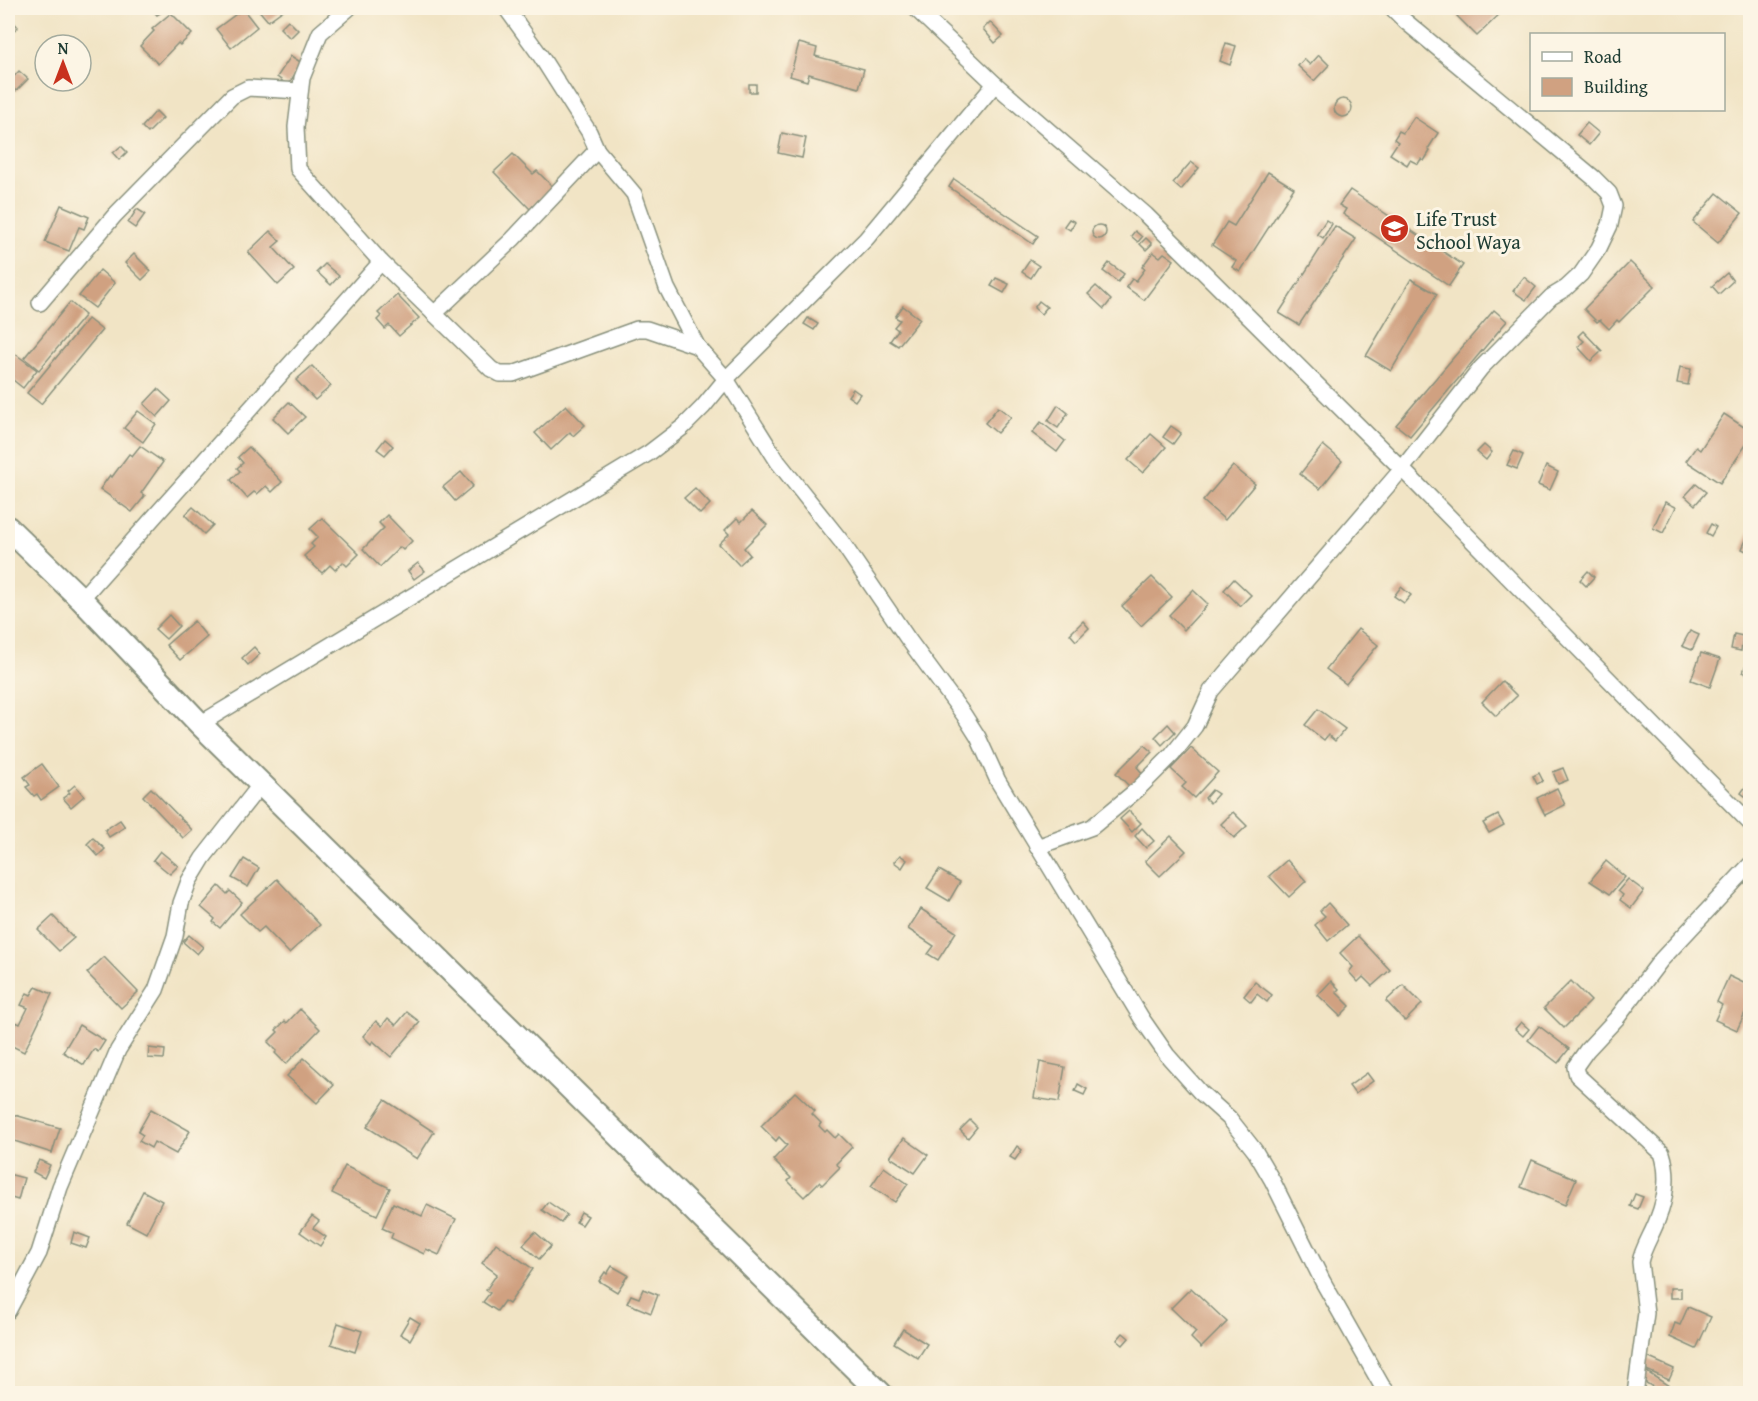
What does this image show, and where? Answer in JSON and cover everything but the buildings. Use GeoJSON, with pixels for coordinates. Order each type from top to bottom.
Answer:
{"type":"FeatureCollection","features":[{"type":"Feature","properties":{"kind":"street"},"geometry":{"type":"LineString","coordinates":[[349,8],[320,33],[302,78],[296,127],[298,169],[381,262],[434,314],[491,369],[500,374],[513,375],[637,330],[647,329],[697,346]]}},
{"type":"Feature","properties":{"kind":"street"},"geometry":{"type":"LineString","coordinates":[[506,8],[546,64],[589,132],[597,150],[634,194],[667,288],[697,346],[726,379],[778,462],[841,541],[908,639],[964,715],[1037,847],[1136,1010],[1167,1055],[1200,1092],[1229,1118],[1255,1151],[1323,1282],[1382,1386],[1389,1394]]}},
{"type":"Feature","properties":{"kind":"street"},"geometry":{"type":"LineString","coordinates":[[915,8],[996,84],[1146,215],[1402,469],[1750,823]]}},
{"type":"Feature","properties":{"kind":"street"},"geometry":{"type":"LineString","coordinates":[[1037,847],[1092,827],[1138,789],[1172,755],[1195,726],[1211,691],[1402,469],[1481,368],[1551,297],[1566,288],[1581,274],[1599,248],[1610,225],[1614,206],[1609,193],[1594,177],[1392,8]]}},
{"type":"Feature","properties":{"kind":"street"},"geometry":{"type":"LineString","coordinates":[[200,724],[650,453],[683,427],[726,379],[866,238],[996,84]]}},
{"type":"Feature","properties":{"kind":"street"},"geometry":{"type":"LineString","coordinates":[[40,303],[115,215],[232,96],[248,88],[300,91]]}},
{"type":"Feature","properties":{"kind":"street"},"geometry":{"type":"LineString","coordinates":[[434,314],[513,239],[597,150]]}},
{"type":"Feature","properties":{"kind":"street"},"geometry":{"type":"LineString","coordinates":[[81,599],[381,262]]}},
{"type":"Feature","properties":{"kind":"street"},"geometry":{"type":"LineString","coordinates":[[8,528],[81,599],[200,724],[881,1394]]}},
{"type":"Feature","properties":{"kind":"street"},"geometry":{"type":"LineString","coordinates":[[8,1311],[39,1253],[60,1188],[118,1050],[156,990],[175,936],[181,903],[189,881],[203,858],[261,784]]}},
{"type":"Feature","properties":{"kind":"street"},"geometry":{"type":"LineString","coordinates":[[1635,1394],[1646,1313],[1641,1255],[1659,1218],[1667,1172],[1662,1153],[1577,1075],[1575,1067],[1587,1050],[1617,1018],[1660,960],[1750,865]]}},
{"type":"Feature","properties":{"kind":"place","name":"Life Trust School Waya"},"geometry":{"type":"Point","coordinates":[1395,229]}}]}
